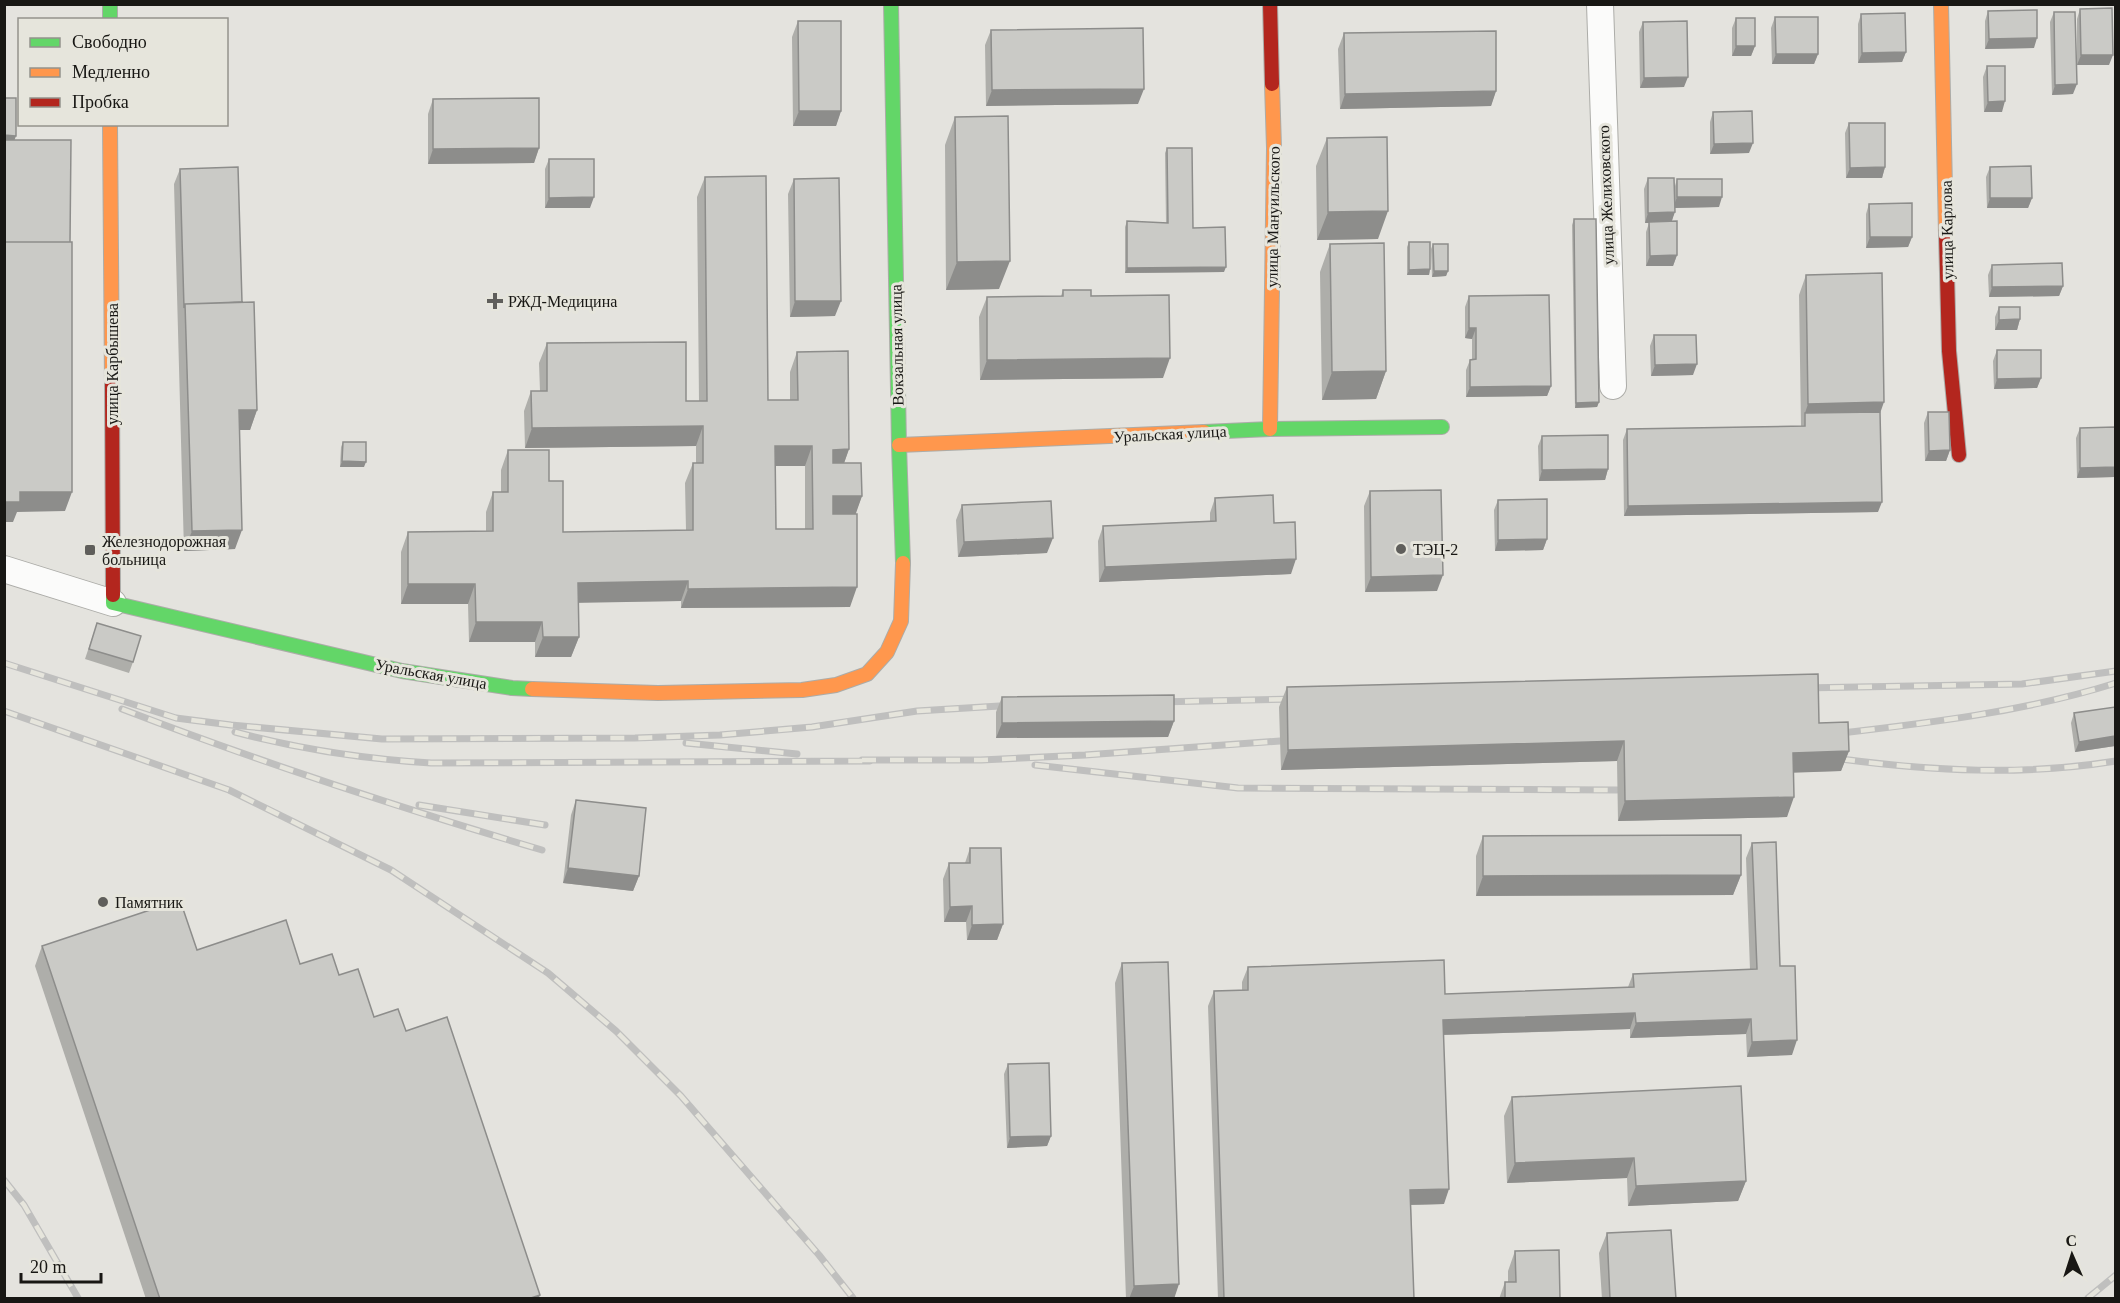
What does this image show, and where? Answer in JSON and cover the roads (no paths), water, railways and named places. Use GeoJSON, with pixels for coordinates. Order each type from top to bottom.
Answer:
{"type":"FeatureCollection","features":[{"type":"Feature","properties":{"kind":"street","name":"Вокзальная улица"},"geometry":{"type":"LineString","coordinates":[[867,674],[887,652],[901,621],[904,578],[898,446],[891,4]]}},
{"type":"Feature","properties":{"kind":"street","name":"улица Мануильского"},"geometry":{"type":"LineString","coordinates":[[1270,4],[1274,148],[1270,429]]}},
{"type":"Feature","properties":{"kind":"street","name":"улица Желиховского"},"geometry":{"type":"LineString","coordinates":[[1600,4],[1612,386]]}},
{"type":"Feature","properties":{"kind":"street","name":"улица Карлова"},"geometry":{"type":"LineString","coordinates":[[1941,4],[1949,351],[1959,455]]}},
{"type":"Feature","properties":{"kind":"street","name":"улица Карбышева"},"geometry":{"type":"LineString","coordinates":[[110,126],[113,603]]}},
{"type":"Feature","properties":{"kind":"street","name":"Уральская улица"},"geometry":{"type":"LineString","coordinates":[[898,446],[1270,429],[1442,427]]}},
{"type":"Feature","properties":{"kind":"street","name":"Уральская улица"},"geometry":{"type":"LineString","coordinates":[[4,569],[113,603],[402,671],[512,688],[658,693],[802,690],[836,685],[867,674]]}},
{"type":"Feature","properties":{"kind":"railway"},"geometry":{"type":"LineString","coordinates":[[4,663],[176,718],[382,739],[635,738],[720,735],[812,727],[917,711],[1016,705]]}},
{"type":"Feature","properties":{"kind":"railway"},"geometry":{"type":"LineString","coordinates":[[1802,688],[2022,684],[2116,671]]}},
{"type":"Feature","properties":{"kind":"railway"},"geometry":{"type":"LineString","coordinates":[[1833,734],[1940,721],[2011,709],[2116,683]]}},
{"type":"Feature","properties":{"kind":"railway"},"geometry":{"type":"LineString","coordinates":[[1157,702],[1298,699]]}},
{"type":"Feature","properties":{"kind":"railway"},"geometry":{"type":"LineString","coordinates":[[122,709],[331,784],[542,850]]}},
{"type":"Feature","properties":{"kind":"railway"},"geometry":{"type":"LineString","coordinates":[[4,711],[229,790],[391,870],[548,973],[616,1031],[681,1096],[819,1255],[853,1298]]}},
{"type":"Feature","properties":{"kind":"railway"},"geometry":{"type":"LineString","coordinates":[[235,732],[332,752],[431,763],[870,761]]}},
{"type":"Feature","properties":{"kind":"railway"},"geometry":{"type":"LineString","coordinates":[[862,760],[981,760],[1280,741]]}},
{"type":"Feature","properties":{"kind":"railway"},"geometry":{"type":"LineString","coordinates":[[686,743],[797,754]]}},
{"type":"Feature","properties":{"kind":"railway"},"geometry":{"type":"LineString","coordinates":[[1841,759],[1978,770],[2047,769],[2116,761]]}},
{"type":"Feature","properties":{"kind":"railway"},"geometry":{"type":"LineString","coordinates":[[1035,765],[1238,788],[1617,790]]}},
{"type":"Feature","properties":{"kind":"railway"},"geometry":{"type":"LineString","coordinates":[[419,805],[545,825]]}},
{"type":"Feature","properties":{"kind":"railway"},"geometry":{"type":"LineString","coordinates":[[4,1180],[24,1205],[78,1298]]}},
{"type":"Feature","properties":{"kind":"railway"},"geometry":{"type":"LineString","coordinates":[[2088,1298],[2116,1275]]}},
{"type":"Feature","properties":{"kind":"place","name":"РЖД-Медицина"},"geometry":{"type":"Point","coordinates":[495,301]}},
{"type":"Feature","properties":{"kind":"place","name":"ТЭЦ-2"},"geometry":{"type":"Point","coordinates":[1401,549]}},
{"type":"Feature","properties":{"kind":"place","name":"Железнодорожная больница"},"geometry":{"type":"Point","coordinates":[90,550]}},
{"type":"Feature","properties":{"kind":"place","name":"Памятник"},"geometry":{"type":"Point","coordinates":[103,902]}}]}
